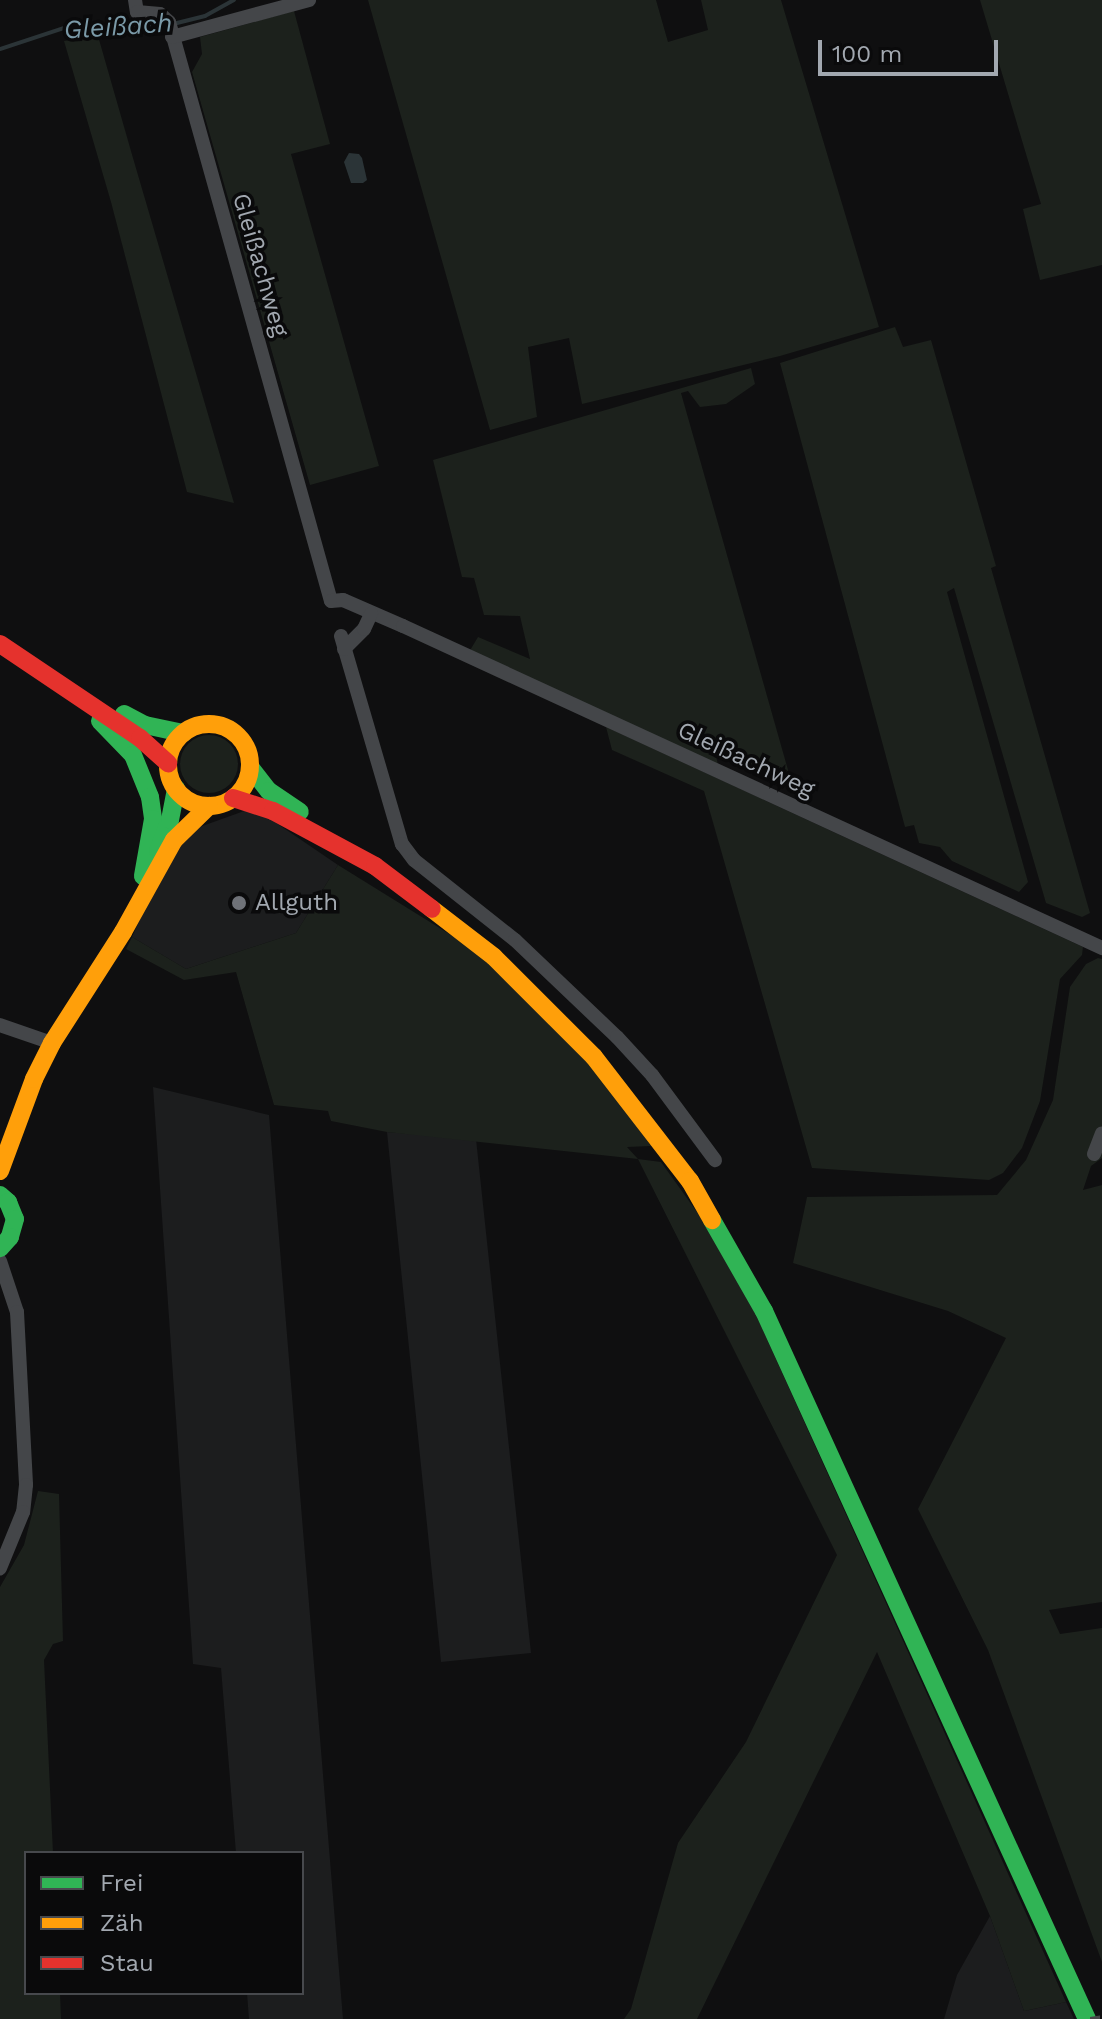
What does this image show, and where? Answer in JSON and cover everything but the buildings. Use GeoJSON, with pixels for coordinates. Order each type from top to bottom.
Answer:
{"type":"FeatureCollection","features":[{"type":"Feature","properties":{"kind":"main road"},"geometry":{"type":"LineString","coordinates":[[0,644],[140,738],[168,763]]}},
{"type":"Feature","properties":{"kind":"main road"},"geometry":{"type":"LineString","coordinates":[[81,699],[89,695],[145,725],[183,733]]}},
{"type":"Feature","properties":{"kind":"main road"},"geometry":{"type":"LineString","coordinates":[[81,699],[133,755],[144,775],[153,819],[143,876]]}},
{"type":"Feature","properties":{"kind":"main road"},"geometry":{"type":"LineString","coordinates":[[0,1171],[34,1079],[105,954],[161,846],[176,789],[168,763],[172,746],[183,733],[197,725],[213,724],[228,728],[240,738],[248,752],[248,779],[233,798],[209,806],[174,840],[123,932],[105,954]]}},
{"type":"Feature","properties":{"kind":"main road"},"geometry":{"type":"LineString","coordinates":[[250,767],[277,797],[367,854],[375,866]]}},
{"type":"Feature","properties":{"kind":"main road"},"geometry":{"type":"LineString","coordinates":[[176,789],[196,804],[209,806]]}},
{"type":"Feature","properties":{"kind":"main road"},"geometry":{"type":"LineString","coordinates":[[233,798],[273,811],[375,866],[453,923],[539,998],[594,1057],[656,1133],[690,1181],[724,1236],[770,1323],[1087,2019]]}},
{"type":"Feature","properties":{"kind":"main road"},"geometry":{"type":"LineString","coordinates":[[0,1131],[34,1079]]}},
{"type":"Feature","properties":{"kind":"main road"},"geometry":{"type":"LineString","coordinates":[[0,1195],[8,1202],[15,1219],[10,1237],[0,1248]]}},
{"type":"Feature","properties":{"kind":"street"},"geometry":{"type":"LineString","coordinates":[[135,0],[137,12],[160,14],[170,28],[309,0]]}},
{"type":"Feature","properties":{"kind":"street","name":"Gleißachweg"},"geometry":{"type":"LineString","coordinates":[[170,28],[331,601],[343,600],[1102,948]]}},
{"type":"Feature","properties":{"kind":"street"},"geometry":{"type":"LineString","coordinates":[[371,614],[364,629],[342,642],[402,844],[424,868],[515,940],[617,1037],[652,1075],[715,1160]]}},
{"type":"Feature","properties":{"kind":"street"},"geometry":{"type":"LineString","coordinates":[[0,1025],[52,1043]]}},
{"type":"Feature","properties":{"kind":"street"},"geometry":{"type":"LineString","coordinates":[[1094,1154],[1102,1133]]}},
{"type":"Feature","properties":{"kind":"street"},"geometry":{"type":"LineString","coordinates":[[0,1261],[17,1312],[26,1456],[23,1512],[0,1568]]}},
{"type":"Feature","properties":{"kind":"shaded area"},"geometry":{"type":"Polygon","coordinates":[[[368,0],[656,0],[668,42],[708,30],[701,0],[781,0],[879,327],[780,356],[582,404],[569,338],[528,347],[537,417],[490,430],[368,0]]]}},
{"type":"Feature","properties":{"kind":"shaded area"},"geometry":{"type":"Polygon","coordinates":[[[980,0],[1102,0],[1102,265],[1040,280],[1023,209],[1041,204],[980,0]]]}},
{"type":"Feature","properties":{"kind":"shaded area"},"geometry":{"type":"Polygon","coordinates":[[[294,11],[330,144],[291,154],[379,466],[310,485],[192,72],[202,54],[200,37],[294,11]]]}},
{"type":"Feature","properties":{"kind":"shaded area"},"geometry":{"type":"Polygon","coordinates":[[[98,36],[234,503],[187,492],[111,202],[64,41],[98,36]]]}},
{"type":"Feature","properties":{"kind":"shaded area"},"geometry":{"type":"Polygon","coordinates":[[[349,153],[359,154],[362,158],[367,180],[363,183],[351,183],[344,162],[349,153]]]}},
{"type":"Feature","properties":{"kind":"shaded area"},"geometry":{"type":"Polygon","coordinates":[[[895,327],[903,347],[931,340],[996,566],[991,568],[1090,913],[1082,917],[1046,903],[954,588],[947,592],[1028,882],[1019,892],[952,861],[940,847],[919,843],[914,825],[905,827],[780,363],[895,327]]]}},
{"type":"Feature","properties":{"kind":"shaded area"},"geometry":{"type":"Polygon","coordinates":[[[751,368],[755,384],[726,404],[700,407],[688,391],[681,393],[792,784],[715,753],[719,768],[469,652],[478,637],[530,659],[520,616],[484,615],[474,578],[462,577],[433,460],[751,368]]]}},
{"type":"Feature","properties":{"kind":"shaded area"},"geometry":{"type":"Polygon","coordinates":[[[606,727],[1083,947],[1082,955],[1060,979],[1040,1101],[1022,1148],[1003,1173],[989,1180],[812,1168],[704,791],[612,750],[606,727]]]}},
{"type":"Feature","properties":{"kind":"shaded area"},"geometry":{"type":"Polygon","coordinates":[[[209,735],[229,744],[238,764],[229,784],[209,793],[189,784],[180,764],[189,744],[209,735]]]}},
{"type":"Feature","properties":{"kind":"shaded area"},"geometry":{"type":"Polygon","coordinates":[[[247,810],[266,816],[338,865],[296,933],[186,969],[132,937],[168,859],[194,829],[247,810]]]}},
{"type":"Feature","properties":{"kind":"shaded area"},"geometry":{"type":"Polygon","coordinates":[[[338,865],[459,940],[487,962],[603,1078],[651,1146],[627,1147],[638,1159],[387,1132],[331,1121],[328,1111],[274,1105],[236,972],[184,980],[126,949],[132,937],[186,969],[296,933],[338,865]]]}},
{"type":"Feature","properties":{"kind":"shaded area"},"geometry":{"type":"Polygon","coordinates":[[[1102,959],[1102,1158],[1091,1166],[1083,1190],[1102,1185],[1102,1602],[1049,1610],[1060,1634],[1102,1628],[1102,1962],[988,1650],[918,1509],[1006,1338],[948,1311],[793,1263],[807,1197],[997,1195],[1026,1160],[1053,1100],[1070,987],[1086,964],[1102,959]]]}},
{"type":"Feature","properties":{"kind":"shaded area"},"geometry":{"type":"Polygon","coordinates":[[[153,1087],[269,1115],[343,2019],[249,2019],[247,1995],[304,1995],[304,1851],[236,1851],[221,1668],[193,1664],[153,1087]]]}},
{"type":"Feature","properties":{"kind":"shaded area"},"geometry":{"type":"Polygon","coordinates":[[[387,1132],[476,1139],[531,1653],[441,1662],[387,1132]]]}},
{"type":"Feature","properties":{"kind":"shaded area"},"geometry":{"type":"Polygon","coordinates":[[[638,1159],[661,1162],[717,1240],[756,1315],[1066,2002],[1024,2011],[990,1916],[877,1652],[697,2019],[624,2019],[631,2009],[678,1843],[746,1742],[837,1555],[638,1159]]]}},
{"type":"Feature","properties":{"kind":"shaded area"},"geometry":{"type":"Polygon","coordinates":[[[38,1491],[59,1494],[63,1641],[53,1644],[44,1660],[53,1851],[24,1851],[24,1995],[60,1995],[61,2019],[0,2019],[0,1587],[24,1545],[38,1491]]]}},
{"type":"Feature","properties":{"kind":"shaded area"},"geometry":{"type":"Polygon","coordinates":[[[990,1916],[1024,2011],[1066,2002],[1074,2019],[944,2019],[957,1975],[990,1916]]]}},
{"type":"Feature","properties":{"kind":"waterway","name":"Gleißach"},"geometry":{"type":"LineString","coordinates":[[173,24],[205,16],[234,0]]}},
{"type":"Feature","properties":{"kind":"waterway","name":"Gleißach"},"geometry":{"type":"LineString","coordinates":[[0,49],[70,26],[165,24]]}},
{"type":"Feature","properties":{"kind":"railway"},"geometry":{"type":"LineString","coordinates":[[1090,2019],[1102,2017]]}},
{"type":"Feature","properties":{"kind":"traffic: fast"},"geometry":{"type":"LineString","coordinates":[[124,714],[145,725],[183,733]]}},
{"type":"Feature","properties":{"kind":"traffic: fast"},"geometry":{"type":"LineString","coordinates":[[100,721],[133,755],[150,797],[153,819],[143,876]]}},
{"type":"Feature","properties":{"kind":"traffic: fast"},"geometry":{"type":"LineString","coordinates":[[250,767],[269,791],[300,812]]}},
{"type":"Feature","properties":{"kind":"traffic: fast"},"geometry":{"type":"LineString","coordinates":[[158,851],[170,820],[176,789]]}},
{"type":"Feature","properties":{"kind":"traffic: fast"},"geometry":{"type":"LineString","coordinates":[[0,1195],[8,1202],[15,1219],[10,1237],[0,1248]]}},
{"type":"Feature","properties":{"kind":"traffic: fast"},"geometry":{"type":"LineString","coordinates":[[712,1220],[764,1311],[1087,2019]]}},
{"type":"Feature","properties":{"kind":"traffic: slow"},"geometry":{"type":"LineString","coordinates":[[209,724],[225,727],[238,736],[247,749],[250,765],[247,781],[238,794],[225,803],[209,806],[193,803],[180,794],[171,781],[168,765],[171,749],[180,736],[193,727],[209,724]]}},
{"type":"Feature","properties":{"kind":"traffic: slow"},"geometry":{"type":"LineString","coordinates":[[0,1171],[34,1079],[52,1043],[123,932],[174,840],[209,806]]}},
{"type":"Feature","properties":{"kind":"traffic: slow"},"geometry":{"type":"LineString","coordinates":[[432,909],[494,957],[594,1057],[690,1181],[712,1220]]}},
{"type":"Feature","properties":{"kind":"traffic: jam"},"geometry":{"type":"LineString","coordinates":[[0,644],[140,738],[168,763]]}},
{"type":"Feature","properties":{"kind":"traffic: jam"},"geometry":{"type":"LineString","coordinates":[[233,798],[273,811],[375,866],[432,909]]}},
{"type":"Feature","properties":{"kind":"place","name":"Allguth"},"geometry":{"type":"Point","coordinates":[239,903]}}]}
